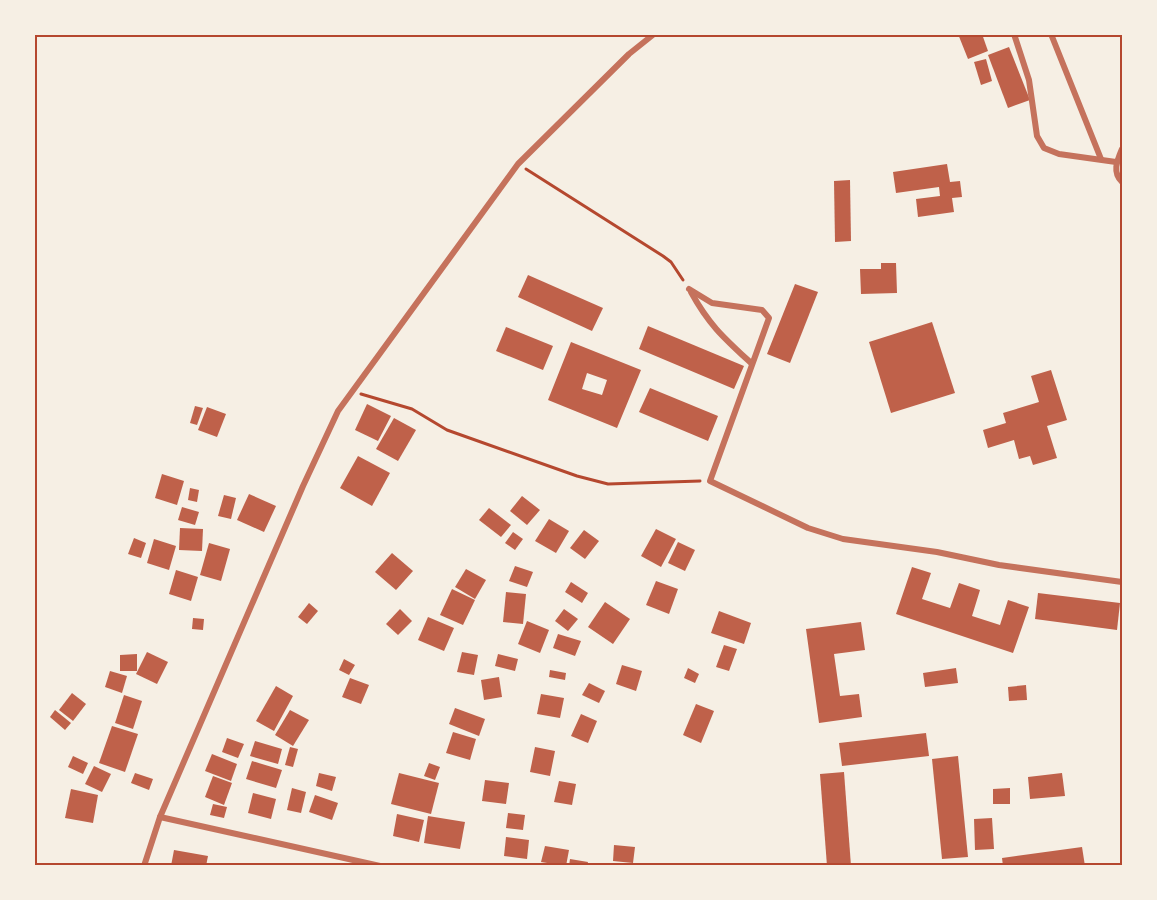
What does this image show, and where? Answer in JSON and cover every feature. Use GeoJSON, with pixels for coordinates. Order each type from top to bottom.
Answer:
{"type":"FeatureCollection","features":[{"type":"Feature","properties":{"kind":"street"},"geometry":{"type":"LineString","coordinates":[[144,866],[160,817],[303,486],[338,411],[518,164],[629,54],[654,34]]}},
{"type":"Feature","properties":{"kind":"street"},"geometry":{"type":"LineString","coordinates":[[1014,34],[1029,80],[1037,136],[1044,148],[1051,152],[1116,162]]}},
{"type":"Feature","properties":{"kind":"street"},"geometry":{"type":"LineString","coordinates":[[1051,34],[1101,159]]}},
{"type":"Feature","properties":{"kind":"street"},"geometry":{"type":"LineString","coordinates":[[1122,149],[1116,162],[1117,177],[1122,182]]}},
{"type":"Feature","properties":{"kind":"street"},"geometry":{"type":"LineString","coordinates":[[689,289],[713,328],[751,363]]}},
{"type":"Feature","properties":{"kind":"street"},"geometry":{"type":"LineString","coordinates":[[689,289],[712,303],[762,310],[767,314],[768,323],[751,363],[710,481],[808,528],[843,539],[937,552],[999,565],[1122,582]]}},
{"type":"Feature","properties":{"kind":"street"},"geometry":{"type":"LineString","coordinates":[[160,817],[380,866]]}},
{"type":"Feature","properties":{"kind":"path"},"geometry":{"type":"LineString","coordinates":[[518,164],[583,203],[663,256],[671,262],[689,289]]}},
{"type":"Feature","properties":{"kind":"path"},"geometry":{"type":"LineString","coordinates":[[354,392],[412,409],[447,430],[577,476],[608,484],[710,481]]}},
{"type":"Feature","properties":{"kind":"building"},"geometry":{"type":"Polygon","coordinates":[[[958,34],[982,34],[988,51],[968,59],[958,34]]]}},
{"type":"Feature","properties":{"kind":"building"},"geometry":{"type":"Polygon","coordinates":[[[1009,47],[1030,100],[1008,108],[988,55],[1009,47]]]}},
{"type":"Feature","properties":{"kind":"building"},"geometry":{"type":"Polygon","coordinates":[[[986,59],[992,81],[981,85],[974,62],[986,59]]]}},
{"type":"Feature","properties":{"kind":"building"},"geometry":{"type":"Polygon","coordinates":[[[947,164],[950,182],[960,181],[962,197],[952,198],[954,212],[918,217],[916,199],[940,196],[939,187],[896,193],[893,172],[947,164]]]}},
{"type":"Feature","properties":{"kind":"building"},"geometry":{"type":"Polygon","coordinates":[[[850,180],[851,241],[835,242],[834,181],[850,180]]]}},
{"type":"Feature","properties":{"kind":"building"},"geometry":{"type":"Polygon","coordinates":[[[881,263],[896,263],[897,293],[861,294],[860,269],[881,269],[881,263]]]}},
{"type":"Feature","properties":{"kind":"building"},"geometry":{"type":"Polygon","coordinates":[[[528,275],[603,308],[592,331],[518,297],[528,275]]]}},
{"type":"Feature","properties":{"kind":"building"},"geometry":{"type":"Polygon","coordinates":[[[795,284],[818,292],[790,363],[767,354],[795,284]]]}},
{"type":"Feature","properties":{"kind":"building"},"geometry":{"type":"Polygon","coordinates":[[[932,322],[955,393],[891,413],[869,342],[932,322]]]}},
{"type":"Feature","properties":{"kind":"building"},"geometry":{"type":"Polygon","coordinates":[[[648,326],[744,366],[734,389],[639,349],[648,326]]]}},
{"type":"Feature","properties":{"kind":"building"},"geometry":{"type":"Polygon","coordinates":[[[506,327],[553,346],[543,370],[496,351],[506,327]]]}},
{"type":"Feature","properties":{"kind":"building"},"geometry":{"type":"Polygon","coordinates":[[[571,342],[641,370],[617,428],[548,400],[571,342]],[[587,373],[582,389],[602,395],[607,380],[587,373]]]}},
{"type":"Feature","properties":{"kind":"building"},"geometry":{"type":"Polygon","coordinates":[[[1051,370],[1067,420],[1047,426],[1057,458],[1033,465],[1030,456],[1019,459],[1014,440],[988,448],[983,430],[1006,423],[1003,413],[1039,402],[1031,376],[1051,370]]]}},
{"type":"Feature","properties":{"kind":"building"},"geometry":{"type":"Polygon","coordinates":[[[650,388],[718,416],[708,441],[639,412],[650,388]]]}},
{"type":"Feature","properties":{"kind":"building"},"geometry":{"type":"Polygon","coordinates":[[[367,404],[391,416],[378,441],[355,430],[367,404]]]}},
{"type":"Feature","properties":{"kind":"building"},"geometry":{"type":"Polygon","coordinates":[[[195,406],[203,408],[197,425],[190,423],[195,406]]]}},
{"type":"Feature","properties":{"kind":"building"},"geometry":{"type":"Polygon","coordinates":[[[207,407],[226,414],[217,437],[198,430],[207,407]]]}},
{"type":"Feature","properties":{"kind":"building"},"geometry":{"type":"Polygon","coordinates":[[[394,418],[416,430],[398,461],[376,449],[394,418]]]}},
{"type":"Feature","properties":{"kind":"building"},"geometry":{"type":"Polygon","coordinates":[[[358,456],[390,473],[372,506],[340,488],[358,456]]]}},
{"type":"Feature","properties":{"kind":"building"},"geometry":{"type":"Polygon","coordinates":[[[162,474],[184,481],[177,505],[155,498],[162,474]]]}},
{"type":"Feature","properties":{"kind":"building"},"geometry":{"type":"Polygon","coordinates":[[[190,488],[199,490],[197,502],[188,500],[190,488]]]}},
{"type":"Feature","properties":{"kind":"building"},"geometry":{"type":"Polygon","coordinates":[[[249,494],[276,506],[264,532],[237,520],[249,494]]]}},
{"type":"Feature","properties":{"kind":"building"},"geometry":{"type":"Polygon","coordinates":[[[224,495],[236,498],[231,519],[218,516],[224,495]]]}},
{"type":"Feature","properties":{"kind":"building"},"geometry":{"type":"Polygon","coordinates":[[[522,496],[540,510],[527,525],[510,511],[522,496]]]}},
{"type":"Feature","properties":{"kind":"building"},"geometry":{"type":"Polygon","coordinates":[[[182,507],[199,512],[195,525],[178,520],[182,507]]]}},
{"type":"Feature","properties":{"kind":"building"},"geometry":{"type":"Polygon","coordinates":[[[489,508],[511,525],[501,537],[479,520],[489,508]]]}},
{"type":"Feature","properties":{"kind":"building"},"geometry":{"type":"Polygon","coordinates":[[[549,519],[569,531],[556,553],[535,541],[549,519]]]}},
{"type":"Feature","properties":{"kind":"building"},"geometry":{"type":"Polygon","coordinates":[[[180,528],[203,529],[202,551],[179,550],[180,528]]]}},
{"type":"Feature","properties":{"kind":"building"},"geometry":{"type":"Polygon","coordinates":[[[656,529],[676,539],[661,567],[641,556],[656,529]]]}},
{"type":"Feature","properties":{"kind":"building"},"geometry":{"type":"Polygon","coordinates":[[[584,530],[599,541],[585,559],[570,548],[584,530]]]}},
{"type":"Feature","properties":{"kind":"building"},"geometry":{"type":"Polygon","coordinates":[[[513,532],[523,539],[515,550],[505,543],[513,532]]]}},
{"type":"Feature","properties":{"kind":"building"},"geometry":{"type":"Polygon","coordinates":[[[134,538],[146,543],[141,558],[128,554],[134,538]]]}},
{"type":"Feature","properties":{"kind":"building"},"geometry":{"type":"Polygon","coordinates":[[[154,539],[176,546],[169,570],[147,563],[154,539]]]}},
{"type":"Feature","properties":{"kind":"building"},"geometry":{"type":"Polygon","coordinates":[[[678,542],[695,550],[685,571],[668,563],[678,542]]]}},
{"type":"Feature","properties":{"kind":"building"},"geometry":{"type":"Polygon","coordinates":[[[209,543],[230,549],[221,581],[200,575],[209,543]]]}},
{"type":"Feature","properties":{"kind":"building"},"geometry":{"type":"Polygon","coordinates":[[[392,553],[413,571],[396,590],[375,572],[392,553]]]}},
{"type":"Feature","properties":{"kind":"building"},"geometry":{"type":"Polygon","coordinates":[[[515,566],[533,572],[527,587],[509,581],[515,566]]]}},
{"type":"Feature","properties":{"kind":"building"},"geometry":{"type":"Polygon","coordinates":[[[912,567],[931,573],[922,599],[950,608],[959,583],[980,590],[972,616],[1000,625],[1008,600],[1029,607],[1013,653],[896,614],[912,567]]]}},
{"type":"Feature","properties":{"kind":"building"},"geometry":{"type":"Polygon","coordinates":[[[466,569],[486,580],[475,599],[455,587],[466,569]]]}},
{"type":"Feature","properties":{"kind":"building"},"geometry":{"type":"Polygon","coordinates":[[[176,570],[198,577],[191,601],[169,594],[176,570]]]}},
{"type":"Feature","properties":{"kind":"building"},"geometry":{"type":"Polygon","coordinates":[[[656,581],[678,589],[669,614],[646,605],[656,581]]]}},
{"type":"Feature","properties":{"kind":"building"},"geometry":{"type":"Polygon","coordinates":[[[571,582],[588,593],[582,603],[565,592],[571,582]]]}},
{"type":"Feature","properties":{"kind":"building"},"geometry":{"type":"Polygon","coordinates":[[[452,589],[475,600],[463,625],[440,615],[452,589]]]}},
{"type":"Feature","properties":{"kind":"building"},"geometry":{"type":"Polygon","coordinates":[[[506,592],[526,594],[523,624],[503,622],[506,592]]]}},
{"type":"Feature","properties":{"kind":"building"},"geometry":{"type":"Polygon","coordinates":[[[1038,593],[1120,603],[1117,630],[1035,619],[1038,593]]]}},
{"type":"Feature","properties":{"kind":"building"},"geometry":{"type":"Polygon","coordinates":[[[605,602],[630,619],[613,644],[588,627],[605,602]]]}},
{"type":"Feature","properties":{"kind":"building"},"geometry":{"type":"Polygon","coordinates":[[[309,603],[318,611],[307,624],[298,617],[309,603]]]}},
{"type":"Feature","properties":{"kind":"building"},"geometry":{"type":"Polygon","coordinates":[[[400,609],[412,621],[398,635],[386,624],[400,609]]]}},
{"type":"Feature","properties":{"kind":"building"},"geometry":{"type":"Polygon","coordinates":[[[564,609],[578,619],[568,631],[555,621],[564,609]]]}},
{"type":"Feature","properties":{"kind":"building"},"geometry":{"type":"Polygon","coordinates":[[[719,611],[751,623],[744,644],[711,633],[719,611]]]}},
{"type":"Feature","properties":{"kind":"building"},"geometry":{"type":"Polygon","coordinates":[[[428,617],[454,628],[444,651],[418,640],[428,617]]]}},
{"type":"Feature","properties":{"kind":"building"},"geometry":{"type":"Polygon","coordinates":[[[193,618],[204,619],[203,630],[192,629],[193,618]]]}},
{"type":"Feature","properties":{"kind":"building"},"geometry":{"type":"Polygon","coordinates":[[[527,621],[549,630],[540,653],[518,644],[527,621]]]}},
{"type":"Feature","properties":{"kind":"building"},"geometry":{"type":"Polygon","coordinates":[[[861,622],[865,650],[834,654],[840,696],[859,694],[862,717],[819,723],[806,629],[861,622]]]}},
{"type":"Feature","properties":{"kind":"building"},"geometry":{"type":"Polygon","coordinates":[[[558,634],[581,641],[575,656],[553,648],[558,634]]]}},
{"type":"Feature","properties":{"kind":"building"},"geometry":{"type":"Polygon","coordinates":[[[724,645],[737,649],[729,671],[716,667],[724,645]]]}},
{"type":"Feature","properties":{"kind":"building"},"geometry":{"type":"Polygon","coordinates":[[[147,652],[168,662],[157,684],[136,674],[147,652]]]}},
{"type":"Feature","properties":{"kind":"building"},"geometry":{"type":"Polygon","coordinates":[[[462,652],[478,655],[474,675],[457,672],[462,652]]]}},
{"type":"Feature","properties":{"kind":"building"},"geometry":{"type":"Polygon","coordinates":[[[137,654],[137,671],[120,671],[120,655],[137,654]]]}},
{"type":"Feature","properties":{"kind":"building"},"geometry":{"type":"Polygon","coordinates":[[[498,654],[518,659],[515,671],[495,666],[498,654]]]}},
{"type":"Feature","properties":{"kind":"building"},"geometry":{"type":"Polygon","coordinates":[[[344,659],[355,665],[349,675],[339,670],[344,659]]]}},
{"type":"Feature","properties":{"kind":"building"},"geometry":{"type":"Polygon","coordinates":[[[622,665],[642,671],[636,691],[616,684],[622,665]]]}},
{"type":"Feature","properties":{"kind":"building"},"geometry":{"type":"Polygon","coordinates":[[[688,668],[699,674],[695,683],[684,678],[688,668]]]}},
{"type":"Feature","properties":{"kind":"building"},"geometry":{"type":"Polygon","coordinates":[[[956,668],[958,683],[925,687],[923,673],[956,668]]]}},
{"type":"Feature","properties":{"kind":"building"},"geometry":{"type":"Polygon","coordinates":[[[550,670],[566,673],[565,680],[549,677],[550,670]]]}},
{"type":"Feature","properties":{"kind":"building"},"geometry":{"type":"Polygon","coordinates":[[[110,671],[127,676],[122,693],[105,687],[110,671]]]}},
{"type":"Feature","properties":{"kind":"building"},"geometry":{"type":"Polygon","coordinates":[[[499,677],[502,697],[484,700],[481,680],[499,677]]]}},
{"type":"Feature","properties":{"kind":"building"},"geometry":{"type":"Polygon","coordinates":[[[350,678],[369,685],[361,704],[342,697],[350,678]]]}},
{"type":"Feature","properties":{"kind":"building"},"geometry":{"type":"Polygon","coordinates":[[[589,683],[605,691],[599,703],[582,695],[589,683]]]}},
{"type":"Feature","properties":{"kind":"building"},"geometry":{"type":"Polygon","coordinates":[[[1026,685],[1027,700],[1009,701],[1008,687],[1026,685]]]}},
{"type":"Feature","properties":{"kind":"building"},"geometry":{"type":"Polygon","coordinates":[[[276,686],[293,696],[274,731],[256,721],[276,686]]]}},
{"type":"Feature","properties":{"kind":"building"},"geometry":{"type":"Polygon","coordinates":[[[72,693],[86,704],[73,721],[59,710],[72,693]]]}},
{"type":"Feature","properties":{"kind":"building"},"geometry":{"type":"Polygon","coordinates":[[[541,694],[564,698],[560,718],[537,714],[541,694]]]}},
{"type":"Feature","properties":{"kind":"building"},"geometry":{"type":"Polygon","coordinates":[[[124,695],[142,701],[133,729],[115,723],[124,695]]]}},
{"type":"Feature","properties":{"kind":"building"},"geometry":{"type":"Polygon","coordinates":[[[696,704],[714,711],[701,743],[683,735],[696,704]]]}},
{"type":"Feature","properties":{"kind":"building"},"geometry":{"type":"Polygon","coordinates":[[[455,708],[485,719],[479,736],[449,724],[455,708]]]}},
{"type":"Feature","properties":{"kind":"building"},"geometry":{"type":"Polygon","coordinates":[[[55,710],[71,723],[65,730],[50,717],[55,710]]]}},
{"type":"Feature","properties":{"kind":"building"},"geometry":{"type":"Polygon","coordinates":[[[290,710],[309,720],[293,746],[275,735],[290,710]]]}},
{"type":"Feature","properties":{"kind":"building"},"geometry":{"type":"Polygon","coordinates":[[[581,714],[597,721],[588,743],[571,736],[581,714]]]}},
{"type":"Feature","properties":{"kind":"building"},"geometry":{"type":"Polygon","coordinates":[[[112,726],[138,734],[125,772],[99,763],[112,726]]]}},
{"type":"Feature","properties":{"kind":"building"},"geometry":{"type":"Polygon","coordinates":[[[453,732],[476,739],[470,760],[446,753],[453,732]]]}},
{"type":"Feature","properties":{"kind":"building"},"geometry":{"type":"Polygon","coordinates":[[[926,733],[929,756],[842,766],[839,743],[926,733]]]}},
{"type":"Feature","properties":{"kind":"building"},"geometry":{"type":"Polygon","coordinates":[[[227,738],[244,744],[238,758],[222,752],[227,738]]]}},
{"type":"Feature","properties":{"kind":"building"},"geometry":{"type":"Polygon","coordinates":[[[255,741],[282,749],[278,764],[250,756],[255,741]]]}},
{"type":"Feature","properties":{"kind":"building"},"geometry":{"type":"Polygon","coordinates":[[[290,747],[298,749],[293,767],[285,765],[290,747]]]}},
{"type":"Feature","properties":{"kind":"building"},"geometry":{"type":"Polygon","coordinates":[[[535,747],[555,751],[550,776],[530,772],[535,747]]]}},
{"type":"Feature","properties":{"kind":"building"},"geometry":{"type":"Polygon","coordinates":[[[212,754],[237,764],[231,781],[205,771],[212,754]]]}},
{"type":"Feature","properties":{"kind":"building"},"geometry":{"type":"Polygon","coordinates":[[[73,756],[88,763],[83,774],[68,767],[73,756]]]}},
{"type":"Feature","properties":{"kind":"building"},"geometry":{"type":"Polygon","coordinates":[[[958,756],[968,857],[942,859],[932,759],[958,756]]]}},
{"type":"Feature","properties":{"kind":"building"},"geometry":{"type":"Polygon","coordinates":[[[252,761],[282,770],[276,788],[246,779],[252,761]]]}},
{"type":"Feature","properties":{"kind":"building"},"geometry":{"type":"Polygon","coordinates":[[[429,763],[440,767],[435,780],[424,776],[429,763]]]}},
{"type":"Feature","properties":{"kind":"building"},"geometry":{"type":"Polygon","coordinates":[[[94,766],[111,774],[102,792],[85,784],[94,766]]]}},
{"type":"Feature","properties":{"kind":"building"},"geometry":{"type":"Polygon","coordinates":[[[844,772],[851,866],[827,866],[820,774],[844,772]]]}},
{"type":"Feature","properties":{"kind":"building"},"geometry":{"type":"Polygon","coordinates":[[[135,773],[153,779],[149,790],[131,783],[135,773]]]}},
{"type":"Feature","properties":{"kind":"building"},"geometry":{"type":"Polygon","coordinates":[[[319,773],[336,777],[332,791],[316,786],[319,773]]]}},
{"type":"Feature","properties":{"kind":"building"},"geometry":{"type":"Polygon","coordinates":[[[399,773],[439,783],[431,814],[391,804],[399,773]]]}},
{"type":"Feature","properties":{"kind":"building"},"geometry":{"type":"Polygon","coordinates":[[[1062,773],[1065,796],[1030,799],[1028,777],[1062,773]]]}},
{"type":"Feature","properties":{"kind":"building"},"geometry":{"type":"Polygon","coordinates":[[[213,776],[232,783],[224,805],[205,797],[213,776]]]}},
{"type":"Feature","properties":{"kind":"building"},"geometry":{"type":"Polygon","coordinates":[[[485,780],[509,783],[506,804],[482,801],[485,780]]]}},
{"type":"Feature","properties":{"kind":"building"},"geometry":{"type":"Polygon","coordinates":[[[559,781],[576,784],[572,805],[554,802],[559,781]]]}},
{"type":"Feature","properties":{"kind":"building"},"geometry":{"type":"Polygon","coordinates":[[[292,788],[306,792],[301,813],[287,810],[292,788]]]}},
{"type":"Feature","properties":{"kind":"building"},"geometry":{"type":"Polygon","coordinates":[[[1010,788],[1010,804],[993,804],[993,789],[1010,788]]]}},
{"type":"Feature","properties":{"kind":"building"},"geometry":{"type":"Polygon","coordinates":[[[71,789],[98,795],[93,823],[65,818],[71,789]]]}},
{"type":"Feature","properties":{"kind":"building"},"geometry":{"type":"Polygon","coordinates":[[[253,793],[276,799],[271,819],[248,813],[253,793]]]}},
{"type":"Feature","properties":{"kind":"building"},"geometry":{"type":"Polygon","coordinates":[[[315,795],[338,803],[332,820],[309,812],[315,795]]]}},
{"type":"Feature","properties":{"kind":"building"},"geometry":{"type":"Polygon","coordinates":[[[213,804],[227,807],[224,818],[210,815],[213,804]]]}},
{"type":"Feature","properties":{"kind":"building"},"geometry":{"type":"Polygon","coordinates":[[[508,813],[525,815],[523,830],[506,828],[508,813]]]}},
{"type":"Feature","properties":{"kind":"building"},"geometry":{"type":"Polygon","coordinates":[[[397,814],[424,820],[419,842],[393,836],[397,814]]]}},
{"type":"Feature","properties":{"kind":"building"},"geometry":{"type":"Polygon","coordinates":[[[428,816],[465,822],[460,849],[424,843],[428,816]]]}},
{"type":"Feature","properties":{"kind":"building"},"geometry":{"type":"Polygon","coordinates":[[[992,818],[994,849],[975,850],[974,819],[992,818]]]}},
{"type":"Feature","properties":{"kind":"building"},"geometry":{"type":"Polygon","coordinates":[[[506,837],[529,840],[527,859],[504,856],[506,837]]]}},
{"type":"Feature","properties":{"kind":"building"},"geometry":{"type":"Polygon","coordinates":[[[614,845],[635,847],[633,863],[613,861],[614,845]]]}},
{"type":"Feature","properties":{"kind":"building"},"geometry":{"type":"Polygon","coordinates":[[[545,846],[569,850],[566,866],[541,862],[545,846]]]}},
{"type":"Feature","properties":{"kind":"building"},"geometry":{"type":"Polygon","coordinates":[[[1082,847],[1085,866],[1003,866],[1002,858],[1082,847]]]}},
{"type":"Feature","properties":{"kind":"building"},"geometry":{"type":"Polygon","coordinates":[[[174,850],[208,856],[206,866],[171,866],[174,850]]]}},
{"type":"Feature","properties":{"kind":"building"},"geometry":{"type":"Polygon","coordinates":[[[570,859],[588,862],[587,866],[569,866],[570,859]]]}}]}
